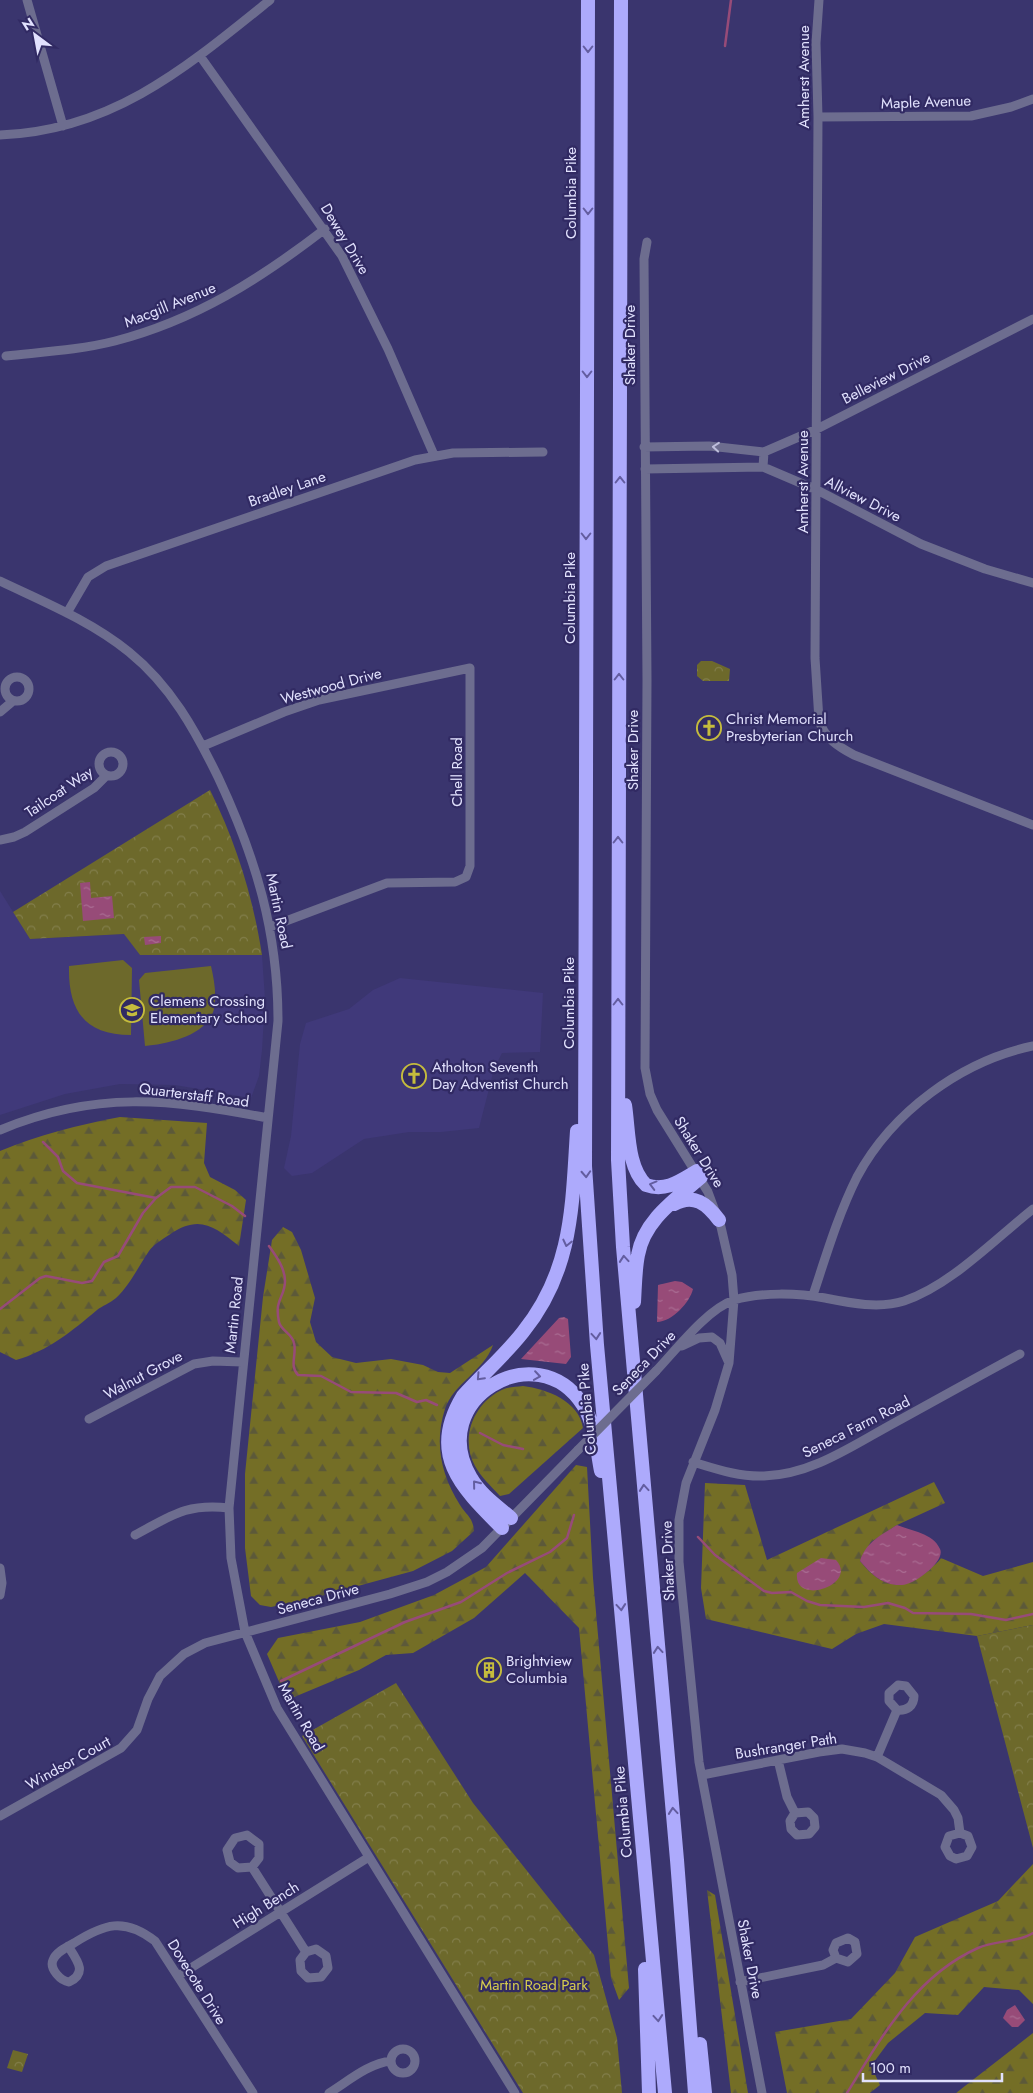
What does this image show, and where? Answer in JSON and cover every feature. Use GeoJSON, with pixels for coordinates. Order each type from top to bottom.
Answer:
{"type":"FeatureCollection","features":[{"type":"Feature","properties":{"kind":"highway","name":"Columbia Pike"},"geometry":{"type":"LineString","coordinates":[[588,0],[585,1166],[589,1254],[665,2093]]}},
{"type":"Feature","properties":{"kind":"highway"},"geometry":{"type":"LineString","coordinates":[[621,0],[618,1160],[630,1342],[677,1860],[695,2093]]}},
{"type":"Feature","properties":{"kind":"highway"},"geometry":{"type":"LineString","coordinates":[[621,74],[625,0]]}},
{"type":"Feature","properties":{"kind":"highway"},"geometry":{"type":"LineString","coordinates":[[507,1523],[462,1486],[451,1460],[449,1430],[457,1406],[463,1396],[523,1332],[546,1297],[561,1264],[571,1221],[585,1003]]}},
{"type":"Feature","properties":{"kind":"highway"},"geometry":{"type":"LineString","coordinates":[[617,1051],[633,1162],[640,1179],[646,1185],[662,1188],[699,1174]]}},
{"type":"Feature","properties":{"kind":"highway"},"geometry":{"type":"LineString","coordinates":[[630,1342],[638,1254],[645,1234],[663,1210],[699,1174]]}},
{"type":"Feature","properties":{"kind":"highway"},"geometry":{"type":"LineString","coordinates":[[663,1210],[681,1200],[696,1200],[704,1202],[719,1220]]}},
{"type":"Feature","properties":{"kind":"highway"},"geometry":{"type":"LineString","coordinates":[[507,1523],[467,1470],[460,1443],[462,1422],[479,1394],[499,1381],[520,1375],[555,1380],[575,1395],[583,1405],[592,1423],[617,1558]]}},
{"type":"Feature","properties":{"kind":"highway"},"geometry":{"type":"LineString","coordinates":[[635,1761],[649,2093]]}},
{"type":"Feature","properties":{"kind":"highway"},"geometry":{"type":"LineString","coordinates":[[677,1860],[705,2093]]}},
{"type":"Feature","properties":{"kind":"street"},"geometry":{"type":"LineString","coordinates":[[28,0],[63,126]]}},
{"type":"Feature","properties":{"kind":"street"},"geometry":{"type":"LineString","coordinates":[[0,135],[63,126],[121,106],[164,82],[270,0]]}},
{"type":"Feature","properties":{"kind":"street","name":"Amherst Avenue"},"geometry":{"type":"LineString","coordinates":[[819,0],[816,43],[818,118],[815,658],[816,696],[821,727],[831,740],[854,754],[1033,825]]}},
{"type":"Feature","properties":{"kind":"street","name":"Dewey Drive"},"geometry":{"type":"LineString","coordinates":[[200,56],[325,229],[342,256],[384,341],[434,455]]}},
{"type":"Feature","properties":{"kind":"street","name":"Maple Avenue"},"geometry":{"type":"LineString","coordinates":[[818,118],[971,116],[1033,99]]}},
{"type":"Feature","properties":{"kind":"street","name":"Macgill Avenue"},"geometry":{"type":"LineString","coordinates":[[6,356],[84,347],[116,341],[175,320],[243,288],[325,229]]}},
{"type":"Feature","properties":{"kind":"street","name":"Shaker Drive"},"geometry":{"type":"LineString","coordinates":[[647,242],[644,259],[647,680],[645,1068],[650,1094],[657,1110],[699,1174],[719,1220],[728,1252],[734,1300],[729,1363],[715,1410],[686,1483],[680,1520],[679,1554],[702,1775],[762,2093]]}},
{"type":"Feature","properties":{"kind":"street","name":"Belleview Drive"},"geometry":{"type":"LineString","coordinates":[[764,452],[817,429],[1033,319]]}},
{"type":"Feature","properties":{"kind":"street"},"geometry":{"type":"LineString","coordinates":[[644,447],[709,446],[764,452],[763,467]]}},
{"type":"Feature","properties":{"kind":"street","name":"Bradley Lane"},"geometry":{"type":"LineString","coordinates":[[68,613],[88,577],[106,566],[434,455],[543,452]]}},
{"type":"Feature","properties":{"kind":"street","name":"Allview Drive"},"geometry":{"type":"LineString","coordinates":[[645,469],[763,467],[817,490],[921,544],[985,569],[1033,583]]}},
{"type":"Feature","properties":{"kind":"street","name":"Martin Road"},"geometry":{"type":"LineString","coordinates":[[0,581],[68,613],[112,639],[146,668],[179,704],[203,746],[245,839],[257,873],[270,927],[277,976],[278,1021],[242,1362],[229,1508],[231,1558],[245,1632],[278,1708],[515,2093]]}},
{"type":"Feature","properties":{"kind":"street","name":"Westwood Drive"},"geometry":{"type":"LineString","coordinates":[[203,746],[284,712],[319,700],[470,668]]}},
{"type":"Feature","properties":{"kind":"street","name":"Chell Road"},"geometry":{"type":"LineString","coordinates":[[270,927],[387,884],[455,882],[466,877],[470,866],[470,668]]}},
{"type":"Feature","properties":{"kind":"street"},"geometry":{"type":"LineString","coordinates":[[0,712],[13,701]]}},
{"type":"Feature","properties":{"kind":"street","name":"Tailcoat Way"},"geometry":{"type":"LineString","coordinates":[[0,840],[14,837],[24,832],[94,788],[106,776]]}},
{"type":"Feature","properties":{"kind":"street"},"geometry":{"type":"LineString","coordinates":[[813,1296],[847,1200],[858,1176],[883,1138],[917,1104],[950,1081],[990,1060],[1033,1046]]}},
{"type":"Feature","properties":{"kind":"street","name":"Quarterstaff Road"},"geometry":{"type":"LineString","coordinates":[[0,1130],[24,1120],[77,1106],[130,1101],[176,1103],[268,1118]]}},
{"type":"Feature","properties":{"kind":"street","name":"Seneca Drive"},"geometry":{"type":"LineString","coordinates":[[245,1632],[390,1594],[427,1582],[463,1562],[507,1523],[677,1348],[719,1309],[734,1300],[784,1295],[813,1296],[871,1304],[903,1301],[918,1295],[953,1274],[1033,1209]]}},
{"type":"Feature","properties":{"kind":"street"},"geometry":{"type":"LineString","coordinates":[[677,1348],[699,1338],[712,1337],[720,1343],[729,1363]]}},
{"type":"Feature","properties":{"kind":"street","name":"Seneca Farm Road"},"geometry":{"type":"LineString","coordinates":[[693,1462],[718,1470],[748,1475],[764,1476],[800,1470],[835,1456],[1020,1354]]}},
{"type":"Feature","properties":{"kind":"street","name":"Walnut Grove"},"geometry":{"type":"LineString","coordinates":[[89,1419],[194,1364],[213,1361],[242,1362]]}},
{"type":"Feature","properties":{"kind":"street"},"geometry":{"type":"LineString","coordinates":[[135,1536],[188,1509],[207,1505],[229,1508]]}},
{"type":"Feature","properties":{"kind":"street"},"geometry":{"type":"LineString","coordinates":[[0,1568],[2,1583],[0,1595]]}},
{"type":"Feature","properties":{"kind":"street","name":"Windsor Court"},"geometry":{"type":"LineString","coordinates":[[0,1816],[121,1748],[137,1730],[153,1688],[173,1661],[205,1643],[245,1632]]}},
{"type":"Feature","properties":{"kind":"street"},"geometry":{"type":"LineString","coordinates":[[877,1757],[897,1710]]}},
{"type":"Feature","properties":{"kind":"street","name":"Bushranger Path"},"geometry":{"type":"LineString","coordinates":[[702,1775],[842,1750],[865,1753],[877,1757],[941,1796],[949,1803],[958,1818],[960,1833]]}},
{"type":"Feature","properties":{"kind":"street"},"geometry":{"type":"LineString","coordinates":[[778,1760],[787,1797],[795,1813]]}},
{"type":"Feature","properties":{"kind":"street","name":"High Bench"},"geometry":{"type":"LineString","coordinates":[[178,1976],[369,1857]]}},
{"type":"Feature","properties":{"kind":"street"},"geometry":{"type":"LineString","coordinates":[[252,1867],[306,1952]]}},
{"type":"Feature","properties":{"kind":"street","name":"Dovecote Drive"},"geometry":{"type":"LineString","coordinates":[[68,1946],[102,1928],[128,1926],[137,1929],[154,1941],[253,2093]]}},
{"type":"Feature","properties":{"kind":"street"},"geometry":{"type":"LineString","coordinates":[[740,1982],[823,1965],[836,1958]]}},
{"type":"Feature","properties":{"kind":"street"},"geometry":{"type":"LineString","coordinates":[[329,2093],[372,2066],[391,2061]]}},
{"type":"Feature","properties":{"kind":"shaded area","name":"Clemens Crossing Elementary School"},"geometry":{"type":"Polygon","coordinates":[[[0,891],[30,939],[125,934],[140,955],[262,955],[265,999],[262,1050],[259,1076],[251,1098],[175,1085],[120,1084],[65,1094],[0,1115],[0,891]]]}},
{"type":"Feature","properties":{"kind":"shaded area"},"geometry":{"type":"Polygon","coordinates":[[[400,978],[543,993],[540,1052],[502,1053],[494,1069],[479,1128],[441,1132],[409,1132],[364,1139],[312,1173],[292,1176],[284,1168],[291,1136],[300,1044],[306,1023],[349,1009],[373,990],[400,978]]]}},
{"type":"Feature","properties":{"kind":"green space"},"geometry":{"type":"Polygon","coordinates":[[[701,661],[712,661],[730,669],[729,681],[703,681],[697,676],[697,665],[701,661]]]}},
{"type":"Feature","properties":{"kind":"green space"},"geometry":{"type":"Polygon","coordinates":[[[210,790],[236,850],[254,912],[262,955],[140,955],[124,934],[30,939],[13,912],[210,790]]]}},
{"type":"Feature","properties":{"kind":"green space"},"geometry":{"type":"Polygon","coordinates":[[[123,960],[132,968],[131,1035],[102,1031],[91,1025],[76,1008],[69,982],[69,966],[123,960]]]}},
{"type":"Feature","properties":{"kind":"green space"},"geometry":{"type":"Polygon","coordinates":[[[211,966],[215,998],[214,1009],[210,1018],[203,1026],[185,1037],[175,1041],[145,1046],[139,980],[145,973],[211,966]]]}},
{"type":"Feature","properties":{"kind":"green space"},"geometry":{"type":"Polygon","coordinates":[[[120,1117],[207,1123],[204,1163],[210,1177],[235,1190],[246,1200],[239,1246],[222,1233],[206,1225],[189,1225],[180,1229],[161,1240],[151,1249],[130,1282],[116,1298],[49,1346],[16,1360],[0,1352],[0,1151],[59,1131],[120,1117]]]}},
{"type":"Feature","properties":{"kind":"green space"},"geometry":{"type":"Polygon","coordinates":[[[283,1227],[292,1232],[301,1250],[315,1298],[310,1322],[316,1342],[332,1357],[356,1363],[391,1359],[423,1365],[438,1372],[450,1373],[493,1345],[483,1362],[449,1400],[445,1409],[440,1434],[441,1459],[448,1482],[453,1494],[471,1519],[474,1531],[452,1551],[413,1571],[310,1599],[271,1607],[260,1605],[251,1596],[245,1548],[245,1474],[263,1297],[272,1240],[283,1227]]]}},
{"type":"Feature","properties":{"kind":"green space"},"geometry":{"type":"Polygon","coordinates":[[[523,1386],[551,1393],[569,1404],[575,1410],[583,1428],[509,1494],[500,1496],[483,1478],[475,1466],[470,1455],[469,1432],[478,1411],[485,1402],[504,1389],[523,1386]]]}},
{"type":"Feature","properties":{"kind":"green space"},"geometry":{"type":"Polygon","coordinates":[[[576,1465],[587,1467],[593,1578],[629,1988],[619,2000],[611,1978],[579,1628],[525,1573],[474,1618],[413,1653],[386,1655],[359,1670],[287,1700],[267,1654],[278,1638],[360,1622],[434,1595],[486,1567],[576,1465]]]}},
{"type":"Feature","properties":{"kind":"green space"},"geometry":{"type":"Polygon","coordinates":[[[934,1482],[945,1503],[897,1525],[871,1542],[860,1561],[876,1577],[893,1584],[911,1582],[920,1577],[941,1558],[983,1576],[1033,1562],[1033,1625],[977,1636],[884,1624],[856,1634],[832,1649],[706,1619],[701,1588],[705,1483],[745,1485],[767,1560],[934,1482]]]}},
{"type":"Feature","properties":{"kind":"green space"},"geometry":{"type":"Polygon","coordinates":[[[1033,1625],[1033,1848],[977,1636],[1033,1625]]]}},
{"type":"Feature","properties":{"kind":"green space","name":"Martin Road Park"},"geometry":{"type":"Polygon","coordinates":[[[396,1683],[473,1803],[594,1955],[617,2038],[622,2093],[523,2093],[302,1736],[396,1683]]]}},
{"type":"Feature","properties":{"kind":"green space"},"geometry":{"type":"Polygon","coordinates":[[[1033,1864],[1033,2004],[1019,1990],[984,1987],[958,2015],[925,2013],[888,2043],[871,2066],[880,2085],[870,2093],[787,2093],[775,2032],[851,2019],[895,1973],[915,1937],[998,1901],[1033,1864]]]}},
{"type":"Feature","properties":{"kind":"green space"},"geometry":{"type":"Polygon","coordinates":[[[707,1890],[715,1895],[748,2093],[731,2093],[707,1890]]]}},
{"type":"Feature","properties":{"kind":"green space"},"geometry":{"type":"Polygon","coordinates":[[[1033,2033],[1033,2093],[956,2093],[1033,2033]]]}},
{"type":"Feature","properties":{"kind":"green space"},"geometry":{"type":"Polygon","coordinates":[[[13,2050],[28,2054],[22,2072],[7,2068],[13,2050]]]}},
{"type":"Feature","properties":{"kind":"water"},"geometry":{"type":"Polygon","coordinates":[[[90,882],[91,898],[112,896],[114,918],[83,921],[80,883],[90,882]]]}},
{"type":"Feature","properties":{"kind":"water"},"geometry":{"type":"Polygon","coordinates":[[[161,936],[161,943],[145,945],[144,937],[161,936]]]}},
{"type":"Feature","properties":{"kind":"water"},"geometry":{"type":"Polygon","coordinates":[[[675,1281],[682,1282],[693,1289],[691,1294],[680,1310],[674,1315],[669,1319],[657,1322],[658,1285],[675,1281]]]}},
{"type":"Feature","properties":{"kind":"water"},"geometry":{"type":"Polygon","coordinates":[[[564,1317],[568,1319],[571,1357],[566,1364],[521,1359],[559,1318],[564,1317]]]}},
{"type":"Feature","properties":{"kind":"water"},"geometry":{"type":"Polygon","coordinates":[[[897,1525],[932,1539],[940,1549],[941,1554],[934,1566],[921,1577],[902,1585],[889,1584],[883,1581],[873,1575],[860,1561],[870,1544],[897,1525]]]}},
{"type":"Feature","properties":{"kind":"water"},"geometry":{"type":"Polygon","coordinates":[[[821,1558],[836,1560],[841,1569],[839,1577],[833,1584],[824,1589],[805,1589],[798,1583],[797,1573],[821,1558]]]}},
{"type":"Feature","properties":{"kind":"water"},"geometry":{"type":"Polygon","coordinates":[[[1015,2005],[1025,2020],[1018,2027],[1012,2027],[1003,2018],[1007,2010],[1015,2005]]]}},
{"type":"Feature","properties":{"kind":"waterway"},"geometry":{"type":"LineString","coordinates":[[725,46],[731,0]]}},
{"type":"Feature","properties":{"kind":"waterway"},"geometry":{"type":"LineString","coordinates":[[43,1142],[58,1157],[63,1171],[77,1183],[156,1198]]}},
{"type":"Feature","properties":{"kind":"waterway"},"geometry":{"type":"LineString","coordinates":[[0,1309],[40,1278],[46,1276],[82,1283],[92,1281],[104,1262],[118,1256],[143,1213],[156,1198],[171,1187],[195,1187],[232,1206],[245,1216]]}},
{"type":"Feature","properties":{"kind":"waterway"},"geometry":{"type":"LineString","coordinates":[[269,1246],[280,1262],[285,1276],[285,1287],[278,1308],[279,1322],[293,1340],[295,1347],[294,1368],[298,1375],[321,1376],[351,1392],[396,1393],[417,1402],[426,1400],[437,1405]]}},
{"type":"Feature","properties":{"kind":"waterway"},"geometry":{"type":"LineString","coordinates":[[480,1433],[503,1445],[523,1449]]}},
{"type":"Feature","properties":{"kind":"waterway"},"geometry":{"type":"LineString","coordinates":[[281,1681],[405,1622],[461,1602],[507,1573],[550,1552],[567,1538],[574,1515]]}},
{"type":"Feature","properties":{"kind":"waterway"},"geometry":{"type":"LineString","coordinates":[[698,1537],[715,1555],[764,1591],[772,1593],[791,1592],[807,1601],[820,1605],[864,1607],[888,1603],[905,1608],[913,1613],[971,1614],[1006,1620],[1033,1614]]}},
{"type":"Feature","properties":{"kind":"waterway"},"geometry":{"type":"LineString","coordinates":[[847,2093],[873,2051],[902,2010],[936,1975],[956,1960],[978,1948],[1033,1933]]}},
{"type":"Feature","properties":{"kind":"place","name":"Christ Memorial Presbyterian Church"},"geometry":{"type":"Point","coordinates":[709,728]}},
{"type":"Feature","properties":{"kind":"place","name":"Clemens Crossing Elementary School"},"geometry":{"type":"Point","coordinates":[132,1010]}},
{"type":"Feature","properties":{"kind":"place","name":"Atholton Seventh Day Adventist Church"},"geometry":{"type":"Point","coordinates":[414,1076]}},
{"type":"Feature","properties":{"kind":"place","name":"Brightview Columbia"},"geometry":{"type":"Point","coordinates":[489,1670]}}]}
